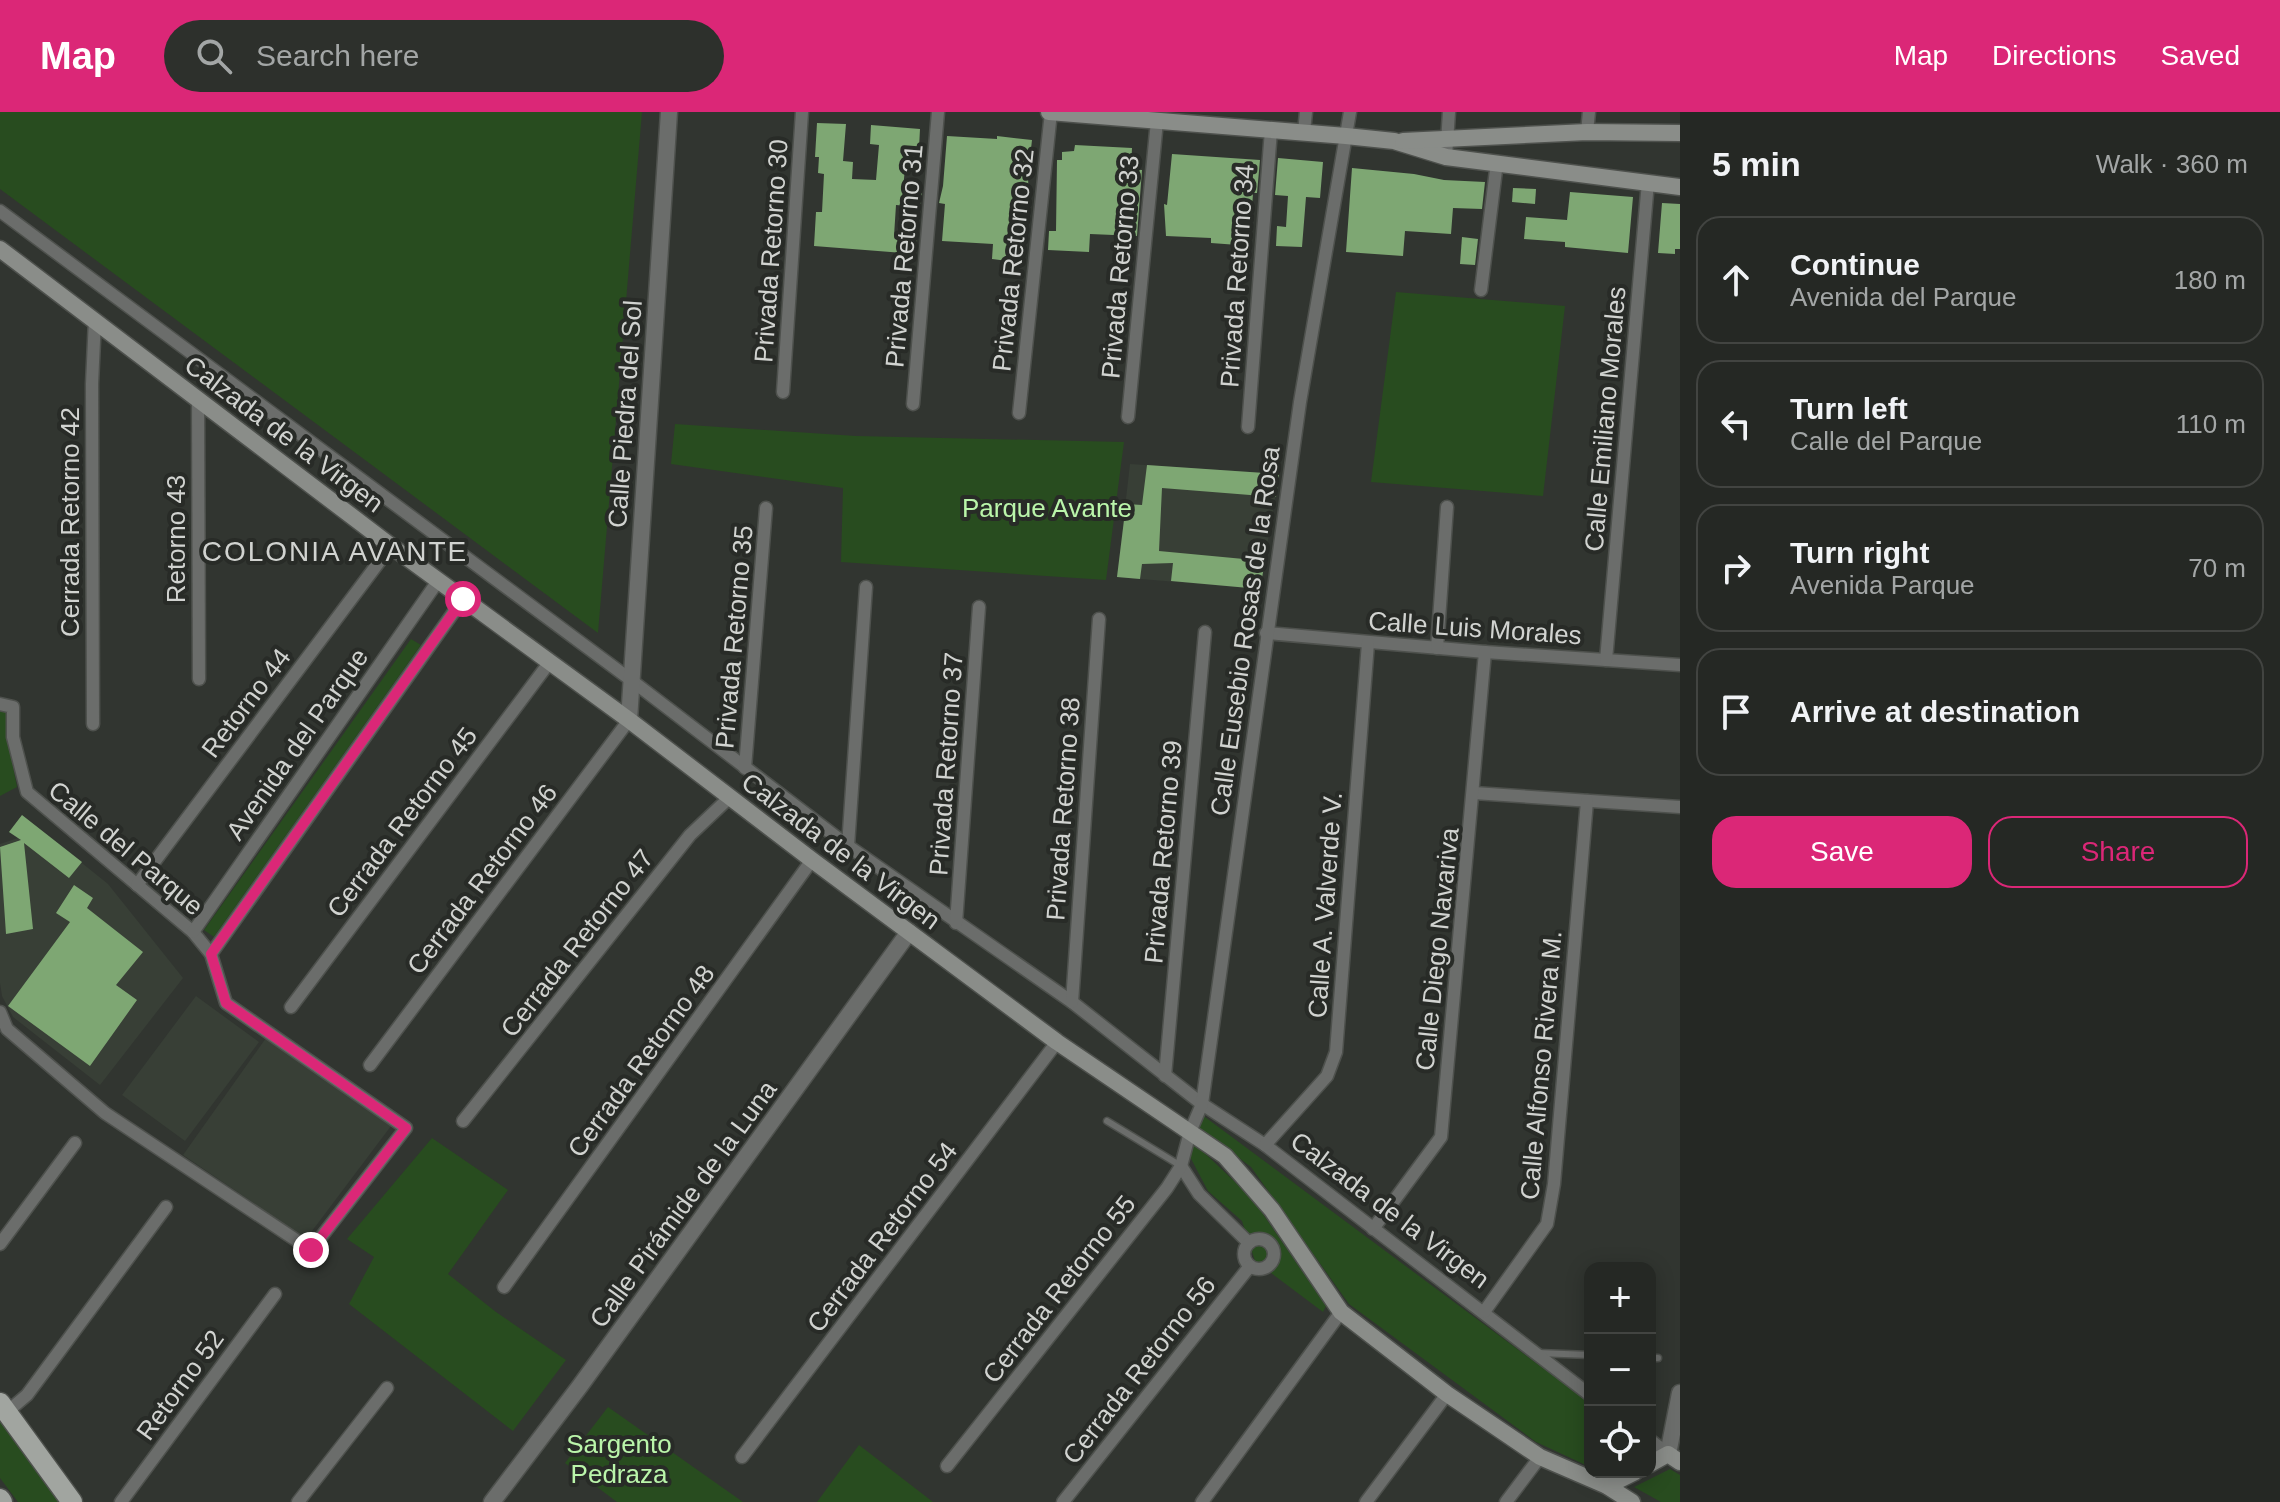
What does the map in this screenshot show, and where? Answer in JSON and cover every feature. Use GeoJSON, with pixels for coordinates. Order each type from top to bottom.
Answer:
{"type":"FeatureCollection","features":[{"type":"Feature","properties":{"kind":"main road"},"geometry":{"type":"LineString","coordinates":[[1050,112],[1157,121],[1182,117],[1271,130],[1394,141],[1587,132],[1680,133]]}},
{"type":"Feature","properties":{"kind":"main road"},"geometry":{"type":"LineString","coordinates":[[1394,141],[1446,157],[1680,187]]}},
{"type":"Feature","properties":{"kind":"main road","name":"Calzada de la Virgen"},"geometry":{"type":"LineString","coordinates":[[0,249],[391,546],[629,720],[1057,1042],[1225,1156],[1272,1210],[1341,1312],[1447,1394],[1540,1457],[1607,1486],[1631,1502]]}},
{"type":"Feature","properties":{"kind":"main road"},"geometry":{"type":"LineString","coordinates":[[3,1407],[72,1502]]}},
{"type":"Feature","properties":{"kind":"main road"},"geometry":{"type":"LineString","coordinates":[[1607,1486],[1623,1478]]}},
{"type":"Feature","properties":{"kind":"street","name":"Calle Piedra del Sol"},"geometry":{"type":"LineString","coordinates":[[629,720],[669,112]]}},
{"type":"Feature","properties":{"kind":"street","name":"Privada Retorno 30"},"geometry":{"type":"LineString","coordinates":[[783,392],[802,112]]}},
{"type":"Feature","properties":{"kind":"street","name":"Privada Retorno 31"},"geometry":{"type":"LineString","coordinates":[[913,404],[938,112]]}},
{"type":"Feature","properties":{"kind":"street","name":"Privada Retorno 32"},"geometry":{"type":"LineString","coordinates":[[1019,413],[1050,112]]}},
{"type":"Feature","properties":{"kind":"street"},"geometry":{"type":"LineString","coordinates":[[1304,132],[1306,112]]}},
{"type":"Feature","properties":{"kind":"street","name":"Calle Eusebio Rosas de la Rosa"},"geometry":{"type":"LineString","coordinates":[[1190,1132],[1202,1104],[1300,402],[1350,112]]}},
{"type":"Feature","properties":{"kind":"street"},"geometry":{"type":"LineString","coordinates":[[1446,157],[1449,112]]}},
{"type":"Feature","properties":{"kind":"street"},"geometry":{"type":"LineString","coordinates":[[1587,132],[1589,112]]}},
{"type":"Feature","properties":{"kind":"street","name":"Privada Retorno 33"},"geometry":{"type":"LineString","coordinates":[[1128,417],[1157,121]]}},
{"type":"Feature","properties":{"kind":"street","name":"Privada Retorno 34"},"geometry":{"type":"LineString","coordinates":[[1248,427],[1271,130]]}},
{"type":"Feature","properties":{"kind":"street"},"geometry":{"type":"LineString","coordinates":[[1481,290],[1497,162]]}},
{"type":"Feature","properties":{"kind":"street","name":"Calle Emiliano Morales"},"geometry":{"type":"LineString","coordinates":[[1606,660],[1648,182]]}},
{"type":"Feature","properties":{"kind":"street","name":"Calzada de la Virgen"},"geometry":{"type":"LineString","coordinates":[[0,211],[631,680],[848,846],[1072,1002],[1202,1104],[1265,1145],[1584,1390]]}},
{"type":"Feature","properties":{"kind":"street","name":"Cerrada Retorno 42"},"geometry":{"type":"LineString","coordinates":[[93,724],[92,384],[95,319]]}},
{"type":"Feature","properties":{"kind":"street","name":"Retorno 43"},"geometry":{"type":"LineString","coordinates":[[198,398],[199,679]]}},
{"type":"Feature","properties":{"kind":"street"},"geometry":{"type":"LineString","coordinates":[[1437,648],[1447,507]]}},
{"type":"Feature","properties":{"kind":"street","name":"Privada Retorno 35"},"geometry":{"type":"LineString","coordinates":[[745,768],[766,508]]}},
{"type":"Feature","properties":{"kind":"street","name":"Retorno 44"},"geometry":{"type":"LineString","coordinates":[[137,885],[391,546]]}},
{"type":"Feature","properties":{"kind":"street","name":"Avenida del Parque"},"geometry":{"type":"LineString","coordinates":[[193,932],[438,581]]}},
{"type":"Feature","properties":{"kind":"street"},"geometry":{"type":"LineString","coordinates":[[848,846],[866,587]]}},
{"type":"Feature","properties":{"kind":"street","name":"Avenida del Parque"},"geometry":{"type":"LineString","coordinates":[[211,954],[463,599]]}},
{"type":"Feature","properties":{"kind":"street","name":"Privada Retorno 37"},"geometry":{"type":"LineString","coordinates":[[956,923],[979,607]]}},
{"type":"Feature","properties":{"kind":"street","name":"Privada Retorno 38"},"geometry":{"type":"LineString","coordinates":[[1072,1002],[1099,619]]}},
{"type":"Feature","properties":{"kind":"street","name":"Privada Retorno 39"},"geometry":{"type":"LineString","coordinates":[[1165,1076],[1205,632]]}},
{"type":"Feature","properties":{"kind":"street","name":"Calle Luis Morales"},"geometry":{"type":"LineString","coordinates":[[1266,633],[1680,665]]}},
{"type":"Feature","properties":{"kind":"street","name":"Calle A. Valverde V."},"geometry":{"type":"LineString","coordinates":[[1265,1145],[1327,1076],[1336,1052],[1368,643]]}},
{"type":"Feature","properties":{"kind":"street","name":"Calle Diego Navariva"},"geometry":{"type":"LineString","coordinates":[[1373,1229],[1441,1137],[1485,652]]}},
{"type":"Feature","properties":{"kind":"street","name":"Cerrada Retorno 45"},"geometry":{"type":"LineString","coordinates":[[291,1007],[549,663]]}},
{"type":"Feature","properties":{"kind":"street","name":"Calle del Parque"},"geometry":{"type":"LineString","coordinates":[[0,704],[13,707],[13,737],[27,792],[193,932],[211,954],[226,1003],[406,1128],[311,1250],[105,1113],[7,1029],[0,1012]]}},
{"type":"Feature","properties":{"kind":"street","name":"Cerrada Retorno 46"},"geometry":{"type":"LineString","coordinates":[[370,1065],[629,720]]}},
{"type":"Feature","properties":{"kind":"street"},"geometry":{"type":"LineString","coordinates":[[1474,793],[1680,807]]}},
{"type":"Feature","properties":{"kind":"street","name":"Cerrada Retorno 47"},"geometry":{"type":"LineString","coordinates":[[463,1121],[690,835],[730,797]]}},
{"type":"Feature","properties":{"kind":"street","name":"Calle Alfonso Rivera M."},"geometry":{"type":"LineString","coordinates":[[1484,1312],[1547,1224],[1554,1184],[1587,801]]}},
{"type":"Feature","properties":{"kind":"street","name":"Cerrada Retorno 48"},"geometry":{"type":"LineString","coordinates":[[504,1287],[812,860]]}},
{"type":"Feature","properties":{"kind":"street","name":"Calle Pirámide de la Luna"},"geometry":{"type":"LineString","coordinates":[[492,1502],[580,1386],[909,932]]}},
{"type":"Feature","properties":{"kind":"street","name":"Cerrada Retorno 54"},"geometry":{"type":"LineString","coordinates":[[742,1457],[1057,1042]]}},
{"type":"Feature","properties":{"kind":"street","name":"Cerrada Retorno 55"},"geometry":{"type":"LineString","coordinates":[[947,1466],[1167,1188],[1181,1166],[1190,1132]]}},
{"type":"Feature","properties":{"kind":"street"},"geometry":{"type":"LineString","coordinates":[[0,1244],[75,1143]]}},
{"type":"Feature","properties":{"kind":"street"},"geometry":{"type":"LineString","coordinates":[[1181,1166],[1199,1194],[1249,1243]]}},
{"type":"Feature","properties":{"kind":"street"},"geometry":{"type":"LineString","coordinates":[[3,1407],[27,1395],[166,1207]]}},
{"type":"Feature","properties":{"kind":"street"},"geometry":{"type":"LineString","coordinates":[[1255,1239],[1268,1242],[1274,1254],[1269,1266],[1263,1269],[1250,1266],[1244,1255],[1249,1243],[1255,1239]]}},
{"type":"Feature","properties":{"kind":"street","name":"Cerrada Retorno 56"},"geometry":{"type":"LineString","coordinates":[[1063,1502],[1250,1266]]}},
{"type":"Feature","properties":{"kind":"street","name":"Retorno 52"},"geometry":{"type":"LineString","coordinates":[[121,1502],[275,1294]]}},
{"type":"Feature","properties":{"kind":"street"},"geometry":{"type":"LineString","coordinates":[[1202,1502],[1341,1312]]}},
{"type":"Feature","properties":{"kind":"street"},"geometry":{"type":"LineString","coordinates":[[298,1502],[387,1388]]}},
{"type":"Feature","properties":{"kind":"street"},"geometry":{"type":"LineString","coordinates":[[1674,1458],[1680,1393]]}},
{"type":"Feature","properties":{"kind":"street"},"geometry":{"type":"LineString","coordinates":[[1366,1502],[1447,1394]]}},
{"type":"Feature","properties":{"kind":"street"},"geometry":{"type":"LineString","coordinates":[[1656,1444],[1674,1458]]}},
{"type":"Feature","properties":{"kind":"street"},"geometry":{"type":"LineString","coordinates":[[1506,1502],[1540,1457]]}},
{"type":"Feature","properties":{"kind":"lane"},"geometry":{"type":"LineString","coordinates":[[1107,1121],[1181,1166]]}},
{"type":"Feature","properties":{"kind":"lane"},"geometry":{"type":"LineString","coordinates":[[1534,1353],[1584,1355]]}},
{"type":"Feature","properties":{"kind":"shaded area"},"geometry":{"type":"Polygon","coordinates":[[[1130,464],[1279,474],[1260,589],[1117,577],[1130,464]]]}},
{"type":"Feature","properties":{"kind":"shaded area"},"geometry":{"type":"Polygon","coordinates":[[[22,815],[108,884],[183,978],[100,1085],[13,1017],[2,996],[0,844],[18,838],[9,832],[22,815]]]}},
{"type":"Feature","properties":{"kind":"shaded area"},"geometry":{"type":"Polygon","coordinates":[[[196,996],[259,1042],[185,1141],[122,1095],[196,996]]]}},
{"type":"Feature","properties":{"kind":"shaded area"},"geometry":{"type":"Polygon","coordinates":[[[266,1038],[391,1126],[306,1239],[183,1155],[266,1038]]]}},
{"type":"Feature","properties":{"kind":"green space"},"geometry":{"type":"Polygon","coordinates":[[[0,112],[642,112],[598,633],[0,189],[0,112]]]}},
{"type":"Feature","properties":{"kind":"green space"},"geometry":{"type":"Polygon","coordinates":[[[1396,292],[1565,306],[1543,496],[1371,482],[1396,292]]]}},
{"type":"Feature","properties":{"kind":"green space","name":"Parque Avante"},"geometry":{"type":"Polygon","coordinates":[[[675,424],[856,436],[1124,442],[1106,580],[841,562],[843,488],[671,464],[675,424]]]}},
{"type":"Feature","properties":{"kind":"green space"},"geometry":{"type":"Polygon","coordinates":[[[411,639],[421,645],[214,937],[204,930],[411,639]]]}},
{"type":"Feature","properties":{"kind":"green space"},"geometry":{"type":"Polygon","coordinates":[[[0,711],[8,712],[7,736],[17,787],[0,796],[0,711]]]}},
{"type":"Feature","properties":{"kind":"green space"},"geometry":{"type":"Polygon","coordinates":[[[1201,1114],[1584,1399],[1584,1464],[1536,1442],[1349,1304],[1251,1167],[1194,1124],[1201,1114]]]}},
{"type":"Feature","properties":{"kind":"green space"},"geometry":{"type":"Polygon","coordinates":[[[432,1138],[508,1190],[448,1274],[496,1312],[566,1360],[513,1431],[349,1304],[374,1257],[347,1239],[432,1138]]]}},
{"type":"Feature","properties":{"kind":"green space"},"geometry":{"type":"Polygon","coordinates":[[[1193,1142],[1252,1198],[1326,1306],[1323,1312],[1255,1261],[1242,1221],[1208,1191],[1188,1153],[1193,1142]]]}},
{"type":"Feature","properties":{"kind":"green space","name":"Sargento Pedraza"},"geometry":{"type":"Polygon","coordinates":[[[608,1407],[743,1502],[617,1502],[565,1463],[608,1407]]]}},
{"type":"Feature","properties":{"kind":"green space"},"geometry":{"type":"Polygon","coordinates":[[[0,1418],[62,1502],[18,1502],[0,1478],[0,1418]]]}},
{"type":"Feature","properties":{"kind":"green space"},"geometry":{"type":"Polygon","coordinates":[[[859,1445],[933,1502],[817,1502],[859,1445]]]}},
{"type":"Feature","properties":{"kind":"green space"},"geometry":{"type":"Polygon","coordinates":[[[1670,1469],[1680,1475],[1680,1502],[1661,1502],[1634,1487],[1670,1469]]]}},
{"type":"Feature","properties":{"kind":"building"},"geometry":{"type":"Polygon","coordinates":[[[817,123],[846,124],[843,161],[853,162],[852,179],[876,180],[879,145],[870,144],[871,125],[920,129],[919,148],[907,147],[903,189],[922,191],[920,207],[896,205],[894,236],[917,238],[916,254],[814,246],[816,212],[822,212],[824,174],[818,173],[819,157],[815,157],[817,123]]]}},
{"type":"Feature","properties":{"kind":"building"},"geometry":{"type":"Polygon","coordinates":[[[947,136],[1032,140],[1028,176],[1029,208],[1025,227],[1019,226],[1016,262],[992,259],[993,244],[942,241],[945,204],[939,203],[947,136]]]}},
{"type":"Feature","properties":{"kind":"building"},"geometry":{"type":"Polygon","coordinates":[[[1075,145],[1132,148],[1131,169],[1142,170],[1137,236],[1090,234],[1089,252],[1048,250],[1049,231],[1056,231],[1057,160],[1062,160],[1062,152],[1074,151],[1075,145]]]}},
{"type":"Feature","properties":{"kind":"building"},"geometry":{"type":"Polygon","coordinates":[[[1172,154],[1260,160],[1247,241],[1239,240],[1238,245],[1211,243],[1211,238],[1166,236],[1164,204],[1167,205],[1172,154]]]}},
{"type":"Feature","properties":{"kind":"building"},"geometry":{"type":"Polygon","coordinates":[[[1278,158],[1323,162],[1320,198],[1306,197],[1302,247],[1276,246],[1277,226],[1286,227],[1288,196],[1275,195],[1278,158]]]}},
{"type":"Feature","properties":{"kind":"building"},"geometry":{"type":"Polygon","coordinates":[[[1352,168],[1485,182],[1482,209],[1453,208],[1451,234],[1405,231],[1403,256],[1346,252],[1352,168]]]}},
{"type":"Feature","properties":{"kind":"building"},"geometry":{"type":"Polygon","coordinates":[[[1513,188],[1536,189],[1535,204],[1512,202],[1513,188]]]}},
{"type":"Feature","properties":{"kind":"building"},"geometry":{"type":"Polygon","coordinates":[[[1570,192],[1633,197],[1628,253],[1565,247],[1565,242],[1524,239],[1526,217],[1567,220],[1570,192]]]}},
{"type":"Feature","properties":{"kind":"building"},"geometry":{"type":"Polygon","coordinates":[[[1662,203],[1680,204],[1680,249],[1675,249],[1675,254],[1658,253],[1662,203]]]}},
{"type":"Feature","properties":{"kind":"building"},"geometry":{"type":"Polygon","coordinates":[[[1462,237],[1478,239],[1475,265],[1460,264],[1462,237]]]}},
{"type":"Feature","properties":{"kind":"building"},"geometry":{"type":"Polygon","coordinates":[[[1147,465],[1279,474],[1276,497],[1162,488],[1159,551],[1265,561],[1260,589],[1171,581],[1173,563],[1142,564],[1140,579],[1117,577],[1126,504],[1142,505],[1147,465]]]}},
{"type":"Feature","properties":{"kind":"building"},"geometry":{"type":"Polygon","coordinates":[[[22,815],[82,862],[69,878],[24,843],[33,929],[6,934],[0,847],[21,840],[9,832],[22,815]]]}},
{"type":"Feature","properties":{"kind":"building"},"geometry":{"type":"Polygon","coordinates":[[[74,885],[93,898],[87,908],[143,952],[116,985],[137,1000],[90,1066],[8,1006],[70,922],[56,913],[74,885]]]}},
{"type":"Feature","properties":{"kind":"district","name":"COLONIA AVANTE"},"geometry":{"type":"Point","coordinates":[335,551]}},
{"type":"Feature","properties":{"kind":"route"},"geometry":{"type":"LineString","coordinates":[[311,1250],[406,1128],[226,1003],[211,954],[463,599]]}}]}
